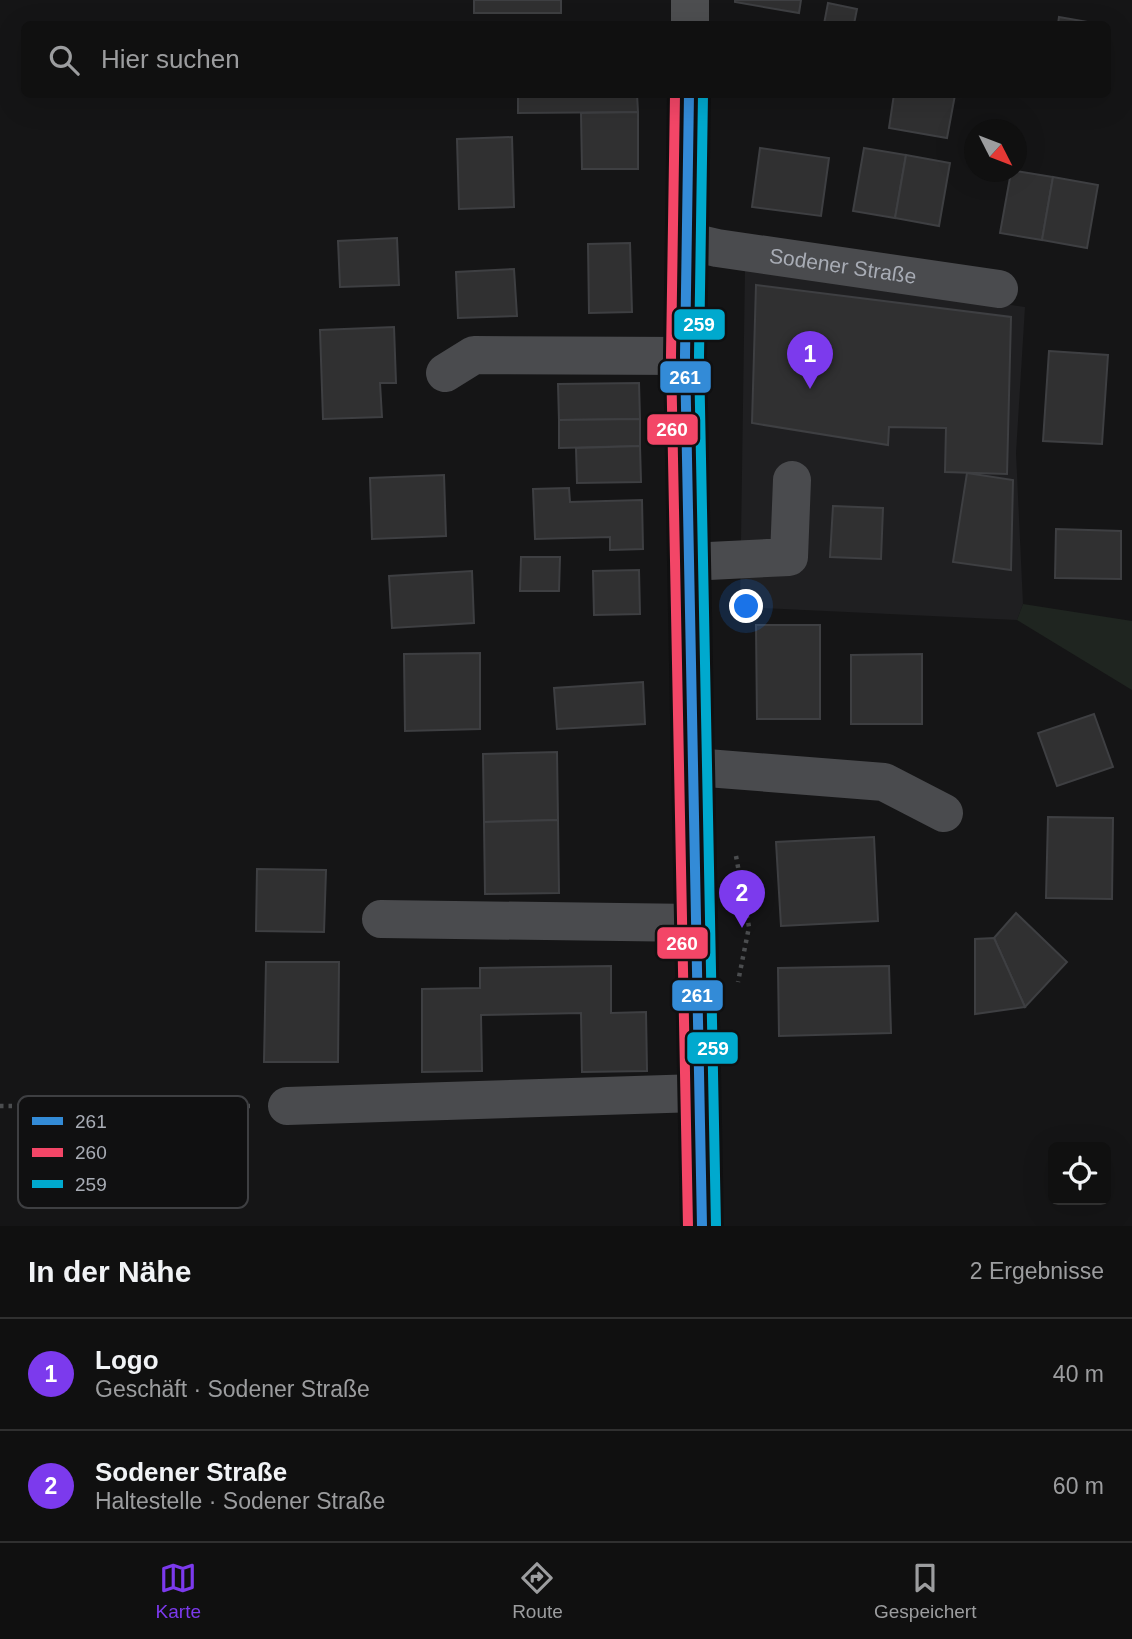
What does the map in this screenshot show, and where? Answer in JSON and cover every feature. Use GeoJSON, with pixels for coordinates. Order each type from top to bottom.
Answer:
{"type":"FeatureCollection","features":[{"type":"Feature","properties":{"kind":"main road"},"geometry":{"type":"LineString","coordinates":[[690,0],[690,21]]}},
{"type":"Feature","properties":{"kind":"main road"},"geometry":{"type":"LineString","coordinates":[[689,98],[685,356],[702,1226]]}},
{"type":"Feature","properties":{"kind":"street","name":"Sodener Straße"},"geometry":{"type":"LineString","coordinates":[[687,241],[718,248],[999,289]]}},
{"type":"Feature","properties":{"kind":"street"},"geometry":{"type":"LineString","coordinates":[[445,373],[474,355],[685,356]]}},
{"type":"Feature","properties":{"kind":"street"},"geometry":{"type":"LineString","coordinates":[[689,562],[789,557],[792,480]]}},
{"type":"Feature","properties":{"kind":"street"},"geometry":{"type":"LineString","coordinates":[[694,767],[884,782],[944,813]]}},
{"type":"Feature","properties":{"kind":"street"},"geometry":{"type":"LineString","coordinates":[[381,919],[696,923]]}},
{"type":"Feature","properties":{"kind":"street"},"geometry":{"type":"LineString","coordinates":[[288,1106],[698,1093]]}},
{"type":"Feature","properties":{"kind":"path"},"geometry":{"type":"LineString","coordinates":[[248,1106],[288,1106]]}},
{"type":"Feature","properties":{"kind":"path"},"geometry":{"type":"LineString","coordinates":[[0,1107],[18,1107]]}},
{"type":"Feature","properties":{"kind":"shaded area"},"geometry":{"type":"Polygon","coordinates":[[[745,269],[1025,307],[1016,453],[1023,604],[1017,620],[740,607],[745,269]]]}},
{"type":"Feature","properties":{"kind":"shaded area"},"geometry":{"type":"Polygon","coordinates":[[[1023,604],[1132,621],[1132,690],[1017,620],[1023,604]]]}},
{"type":"Feature","properties":{"kind":"building"},"geometry":{"type":"Polygon","coordinates":[[[474,0],[561,0],[561,13],[474,13],[474,0]]]}},
{"type":"Feature","properties":{"kind":"building"},"geometry":{"type":"Polygon","coordinates":[[[735,0],[801,0],[799,13],[735,0]]]}},
{"type":"Feature","properties":{"kind":"building"},"geometry":{"type":"Polygon","coordinates":[[[828,3],[857,9],[855,21],[825,21],[828,3]]]}},
{"type":"Feature","properties":{"kind":"building"},"geometry":{"type":"Polygon","coordinates":[[[1059,17],[1082,21],[1058,21],[1059,17]]]}},
{"type":"Feature","properties":{"kind":"building"},"geometry":{"type":"Polygon","coordinates":[[[518,98],[637,98],[638,112],[518,113],[518,98]]]}},
{"type":"Feature","properties":{"kind":"building"},"geometry":{"type":"Polygon","coordinates":[[[893,98],[954,98],[947,138],[889,128],[893,98]]]}},
{"type":"Feature","properties":{"kind":"building"},"geometry":{"type":"Polygon","coordinates":[[[638,112],[638,169],[582,169],[581,113],[638,112]]]}},
{"type":"Feature","properties":{"kind":"building"},"geometry":{"type":"Polygon","coordinates":[[[512,137],[514,207],[459,209],[457,139],[512,137]]]}},
{"type":"Feature","properties":{"kind":"building"},"geometry":{"type":"Polygon","coordinates":[[[760,148],[829,158],[821,216],[752,207],[760,148]]]}},
{"type":"Feature","properties":{"kind":"building"},"geometry":{"type":"Polygon","coordinates":[[[864,148],[906,155],[895,218],[853,211],[864,148]]]}},
{"type":"Feature","properties":{"kind":"building"},"geometry":{"type":"Polygon","coordinates":[[[906,155],[950,163],[939,226],[895,218],[906,155]]]}},
{"type":"Feature","properties":{"kind":"building"},"geometry":{"type":"Polygon","coordinates":[[[1027,173],[1053,177],[1042,240],[1000,233],[1009,182],[1027,182],[1027,173]]]}},
{"type":"Feature","properties":{"kind":"building"},"geometry":{"type":"Polygon","coordinates":[[[1053,177],[1098,185],[1087,248],[1042,240],[1053,177]]]}},
{"type":"Feature","properties":{"kind":"building"},"geometry":{"type":"Polygon","coordinates":[[[397,238],[399,285],[340,287],[338,241],[397,238]]]}},
{"type":"Feature","properties":{"kind":"building"},"geometry":{"type":"Polygon","coordinates":[[[630,243],[632,312],[589,313],[588,244],[630,243]]]}},
{"type":"Feature","properties":{"kind":"building"},"geometry":{"type":"Polygon","coordinates":[[[514,269],[517,316],[458,318],[456,272],[514,269]]]}},
{"type":"Feature","properties":{"kind":"building"},"geometry":{"type":"Polygon","coordinates":[[[756,285],[1011,317],[1007,474],[945,472],[946,428],[889,427],[888,445],[752,423],[756,285]]]}},
{"type":"Feature","properties":{"kind":"building"},"geometry":{"type":"Polygon","coordinates":[[[394,327],[396,383],[380,383],[382,417],[323,419],[320,330],[394,327]]]}},
{"type":"Feature","properties":{"kind":"building"},"geometry":{"type":"Polygon","coordinates":[[[1049,351],[1108,355],[1102,444],[1043,441],[1049,351]]]}},
{"type":"Feature","properties":{"kind":"building"},"geometry":{"type":"Polygon","coordinates":[[[639,383],[640,419],[559,420],[558,384],[639,383]]]}},
{"type":"Feature","properties":{"kind":"building"},"geometry":{"type":"Polygon","coordinates":[[[640,419],[640,446],[559,448],[559,420],[640,419]]]}},
{"type":"Feature","properties":{"kind":"building"},"geometry":{"type":"Polygon","coordinates":[[[640,446],[641,482],[577,483],[576,448],[640,446]]]}},
{"type":"Feature","properties":{"kind":"building"},"geometry":{"type":"Polygon","coordinates":[[[967,473],[1013,480],[1011,570],[953,562],[967,473]]]}},
{"type":"Feature","properties":{"kind":"building"},"geometry":{"type":"Polygon","coordinates":[[[444,475],[446,536],[372,539],[370,478],[444,475]]]}},
{"type":"Feature","properties":{"kind":"building"},"geometry":{"type":"Polygon","coordinates":[[[569,488],[570,502],[642,500],[643,549],[610,550],[610,537],[535,539],[533,489],[569,488]]]}},
{"type":"Feature","properties":{"kind":"building"},"geometry":{"type":"Polygon","coordinates":[[[833,506],[883,508],[881,559],[830,557],[833,506]]]}},
{"type":"Feature","properties":{"kind":"building"},"geometry":{"type":"Polygon","coordinates":[[[1056,529],[1121,531],[1121,579],[1055,578],[1056,529]]]}},
{"type":"Feature","properties":{"kind":"building"},"geometry":{"type":"Polygon","coordinates":[[[521,557],[560,557],[559,591],[520,591],[521,557]]]}},
{"type":"Feature","properties":{"kind":"building"},"geometry":{"type":"Polygon","coordinates":[[[639,570],[640,614],[594,615],[593,571],[639,570]]]}},
{"type":"Feature","properties":{"kind":"building"},"geometry":{"type":"Polygon","coordinates":[[[472,571],[474,623],[392,628],[389,576],[472,571]]]}},
{"type":"Feature","properties":{"kind":"building"},"geometry":{"type":"Polygon","coordinates":[[[756,625],[820,625],[820,719],[757,719],[756,625]]]}},
{"type":"Feature","properties":{"kind":"building"},"geometry":{"type":"Polygon","coordinates":[[[480,653],[480,729],[405,731],[404,654],[480,653]]]}},
{"type":"Feature","properties":{"kind":"building"},"geometry":{"type":"Polygon","coordinates":[[[922,654],[922,724],[851,724],[851,655],[922,654]]]}},
{"type":"Feature","properties":{"kind":"building"},"geometry":{"type":"Polygon","coordinates":[[[643,682],[645,724],[557,729],[554,688],[643,682]]]}},
{"type":"Feature","properties":{"kind":"building"},"geometry":{"type":"Polygon","coordinates":[[[1094,714],[1113,767],[1057,786],[1038,733],[1094,714]]]}},
{"type":"Feature","properties":{"kind":"building"},"geometry":{"type":"Polygon","coordinates":[[[557,752],[558,820],[484,822],[483,754],[557,752]]]}},
{"type":"Feature","properties":{"kind":"building"},"geometry":{"type":"Polygon","coordinates":[[[1048,817],[1113,818],[1112,899],[1046,898],[1048,817]]]}},
{"type":"Feature","properties":{"kind":"building"},"geometry":{"type":"Polygon","coordinates":[[[558,820],[559,893],[485,894],[484,822],[558,820]]]}},
{"type":"Feature","properties":{"kind":"building"},"geometry":{"type":"Polygon","coordinates":[[[874,837],[878,921],[781,926],[776,842],[874,837]]]}},
{"type":"Feature","properties":{"kind":"building"},"geometry":{"type":"Polygon","coordinates":[[[257,869],[326,870],[324,932],[256,931],[257,869]]]}},
{"type":"Feature","properties":{"kind":"building"},"geometry":{"type":"Polygon","coordinates":[[[1016,913],[1067,962],[1025,1007],[994,938],[1016,913]]]}},
{"type":"Feature","properties":{"kind":"building"},"geometry":{"type":"Polygon","coordinates":[[[994,938],[1025,1007],[975,1014],[975,939],[994,938]]]}},
{"type":"Feature","properties":{"kind":"building"},"geometry":{"type":"Polygon","coordinates":[[[266,962],[339,962],[338,1062],[264,1062],[266,962]]]}},
{"type":"Feature","properties":{"kind":"building"},"geometry":{"type":"Polygon","coordinates":[[[611,966],[611,1013],[646,1012],[647,1071],[582,1072],[581,1013],[481,1015],[482,1071],[422,1072],[422,989],[480,988],[480,968],[611,966]]]}},
{"type":"Feature","properties":{"kind":"building"},"geometry":{"type":"Polygon","coordinates":[[[889,966],[891,1033],[779,1036],[778,968],[889,966]]]}},
{"type":"Feature","properties":{"kind":"transit line","name":"260"},"geometry":{"type":"LineString","coordinates":[[675,98],[671,356],[688,1226]]}},
{"type":"Feature","properties":{"kind":"transit line","name":"261"},"geometry":{"type":"LineString","coordinates":[[689,98],[685,356],[702,1226]]}},
{"type":"Feature","properties":{"kind":"transit line","name":"259"},"geometry":{"type":"LineString","coordinates":[[703,98],[699,356],[716,1226]]}},
{"type":"Feature","properties":{"kind":"place","name":"Logo"},"geometry":{"type":"Point","coordinates":[810,389]}},
{"type":"Feature","properties":{"kind":"place","name":"Sodener Straße"},"geometry":{"type":"Point","coordinates":[742,928]}}]}
